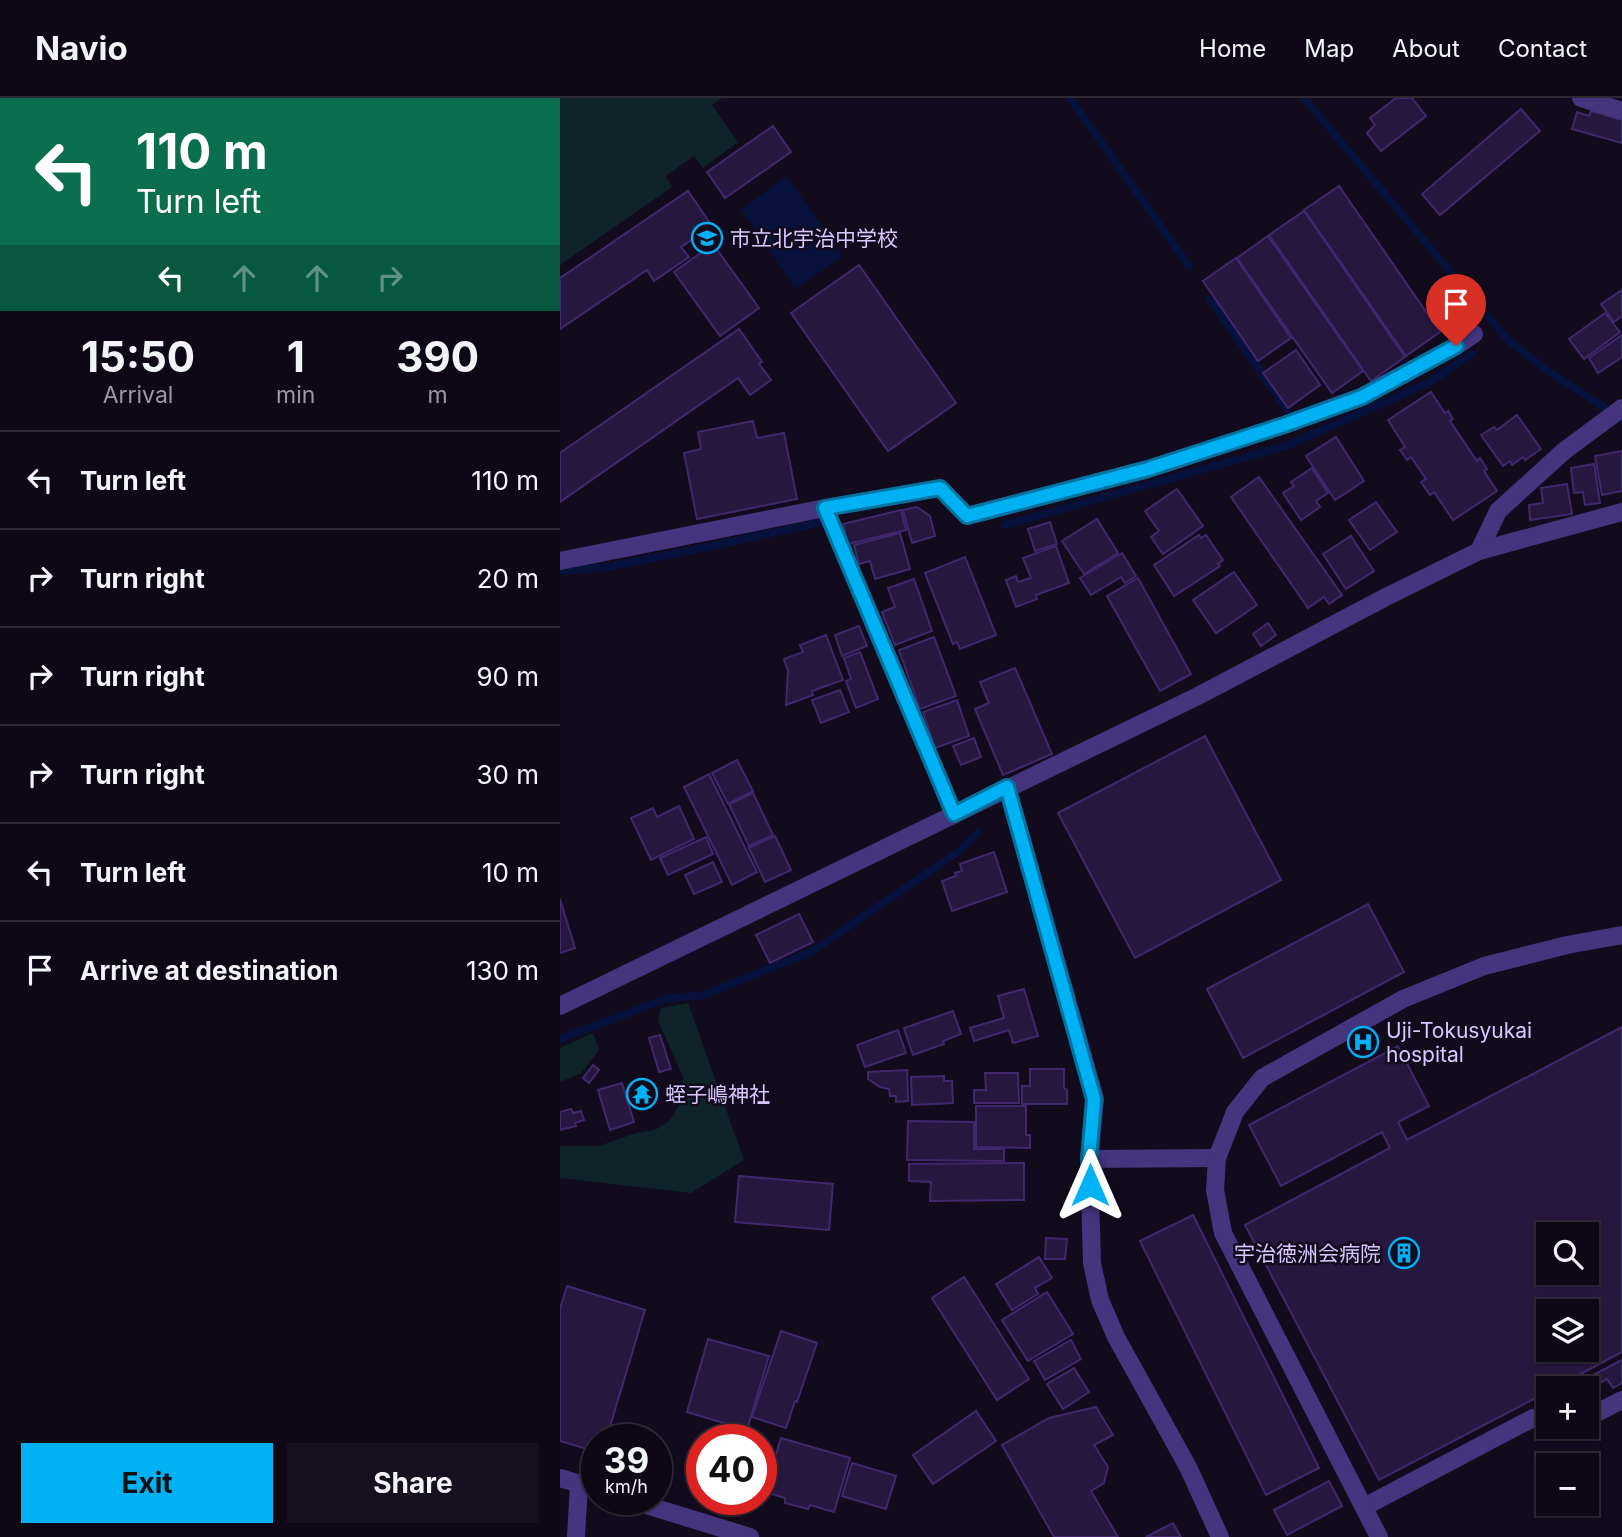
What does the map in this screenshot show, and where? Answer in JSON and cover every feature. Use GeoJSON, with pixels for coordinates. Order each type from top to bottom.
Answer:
{"type":"FeatureCollection","features":[{"type":"Feature","properties":{"kind":"street"},"geometry":{"type":"LineString","coordinates":[[1581,98],[1622,111]]}},
{"type":"Feature","properties":{"kind":"street"},"geometry":{"type":"LineString","coordinates":[[560,561],[940,488],[967,516],[1148,469],[1362,397],[1474,334]]}},
{"type":"Feature","properties":{"kind":"street"},"geometry":{"type":"LineString","coordinates":[[1479,551],[1498,511],[1564,451],[1622,408]]}},
{"type":"Feature","properties":{"kind":"street"},"geometry":{"type":"LineString","coordinates":[[825,508],[954,814]]}},
{"type":"Feature","properties":{"kind":"street"},"geometry":{"type":"LineString","coordinates":[[560,1006],[1198,696],[1479,551],[1622,512]]}},
{"type":"Feature","properties":{"kind":"street"},"geometry":{"type":"LineString","coordinates":[[1007,787],[1094,1099],[1089,1159],[1092,1263],[1100,1300],[1116,1337],[1188,1467],[1220,1537]]}},
{"type":"Feature","properties":{"kind":"street"},"geometry":{"type":"LineString","coordinates":[[1379,1537],[1223,1233],[1215,1190],[1217,1158],[1235,1112],[1262,1078],[1403,999],[1484,966],[1567,945],[1622,935]]}},
{"type":"Feature","properties":{"kind":"street"},"geometry":{"type":"LineString","coordinates":[[1089,1159],[1217,1158]]}},
{"type":"Feature","properties":{"kind":"street"},"geometry":{"type":"LineString","coordinates":[[1599,1411],[1622,1399]]}},
{"type":"Feature","properties":{"kind":"street"},"geometry":{"type":"LineString","coordinates":[[1364,1507],[1536,1418]]}},
{"type":"Feature","properties":{"kind":"street"},"geometry":{"type":"LineString","coordinates":[[560,1478],[579,1484],[576,1537]]}},
{"type":"Feature","properties":{"kind":"street"},"geometry":{"type":"LineString","coordinates":[[672,1513],[750,1537]]}},
{"type":"Feature","properties":{"kind":"green space"},"geometry":{"type":"Polygon","coordinates":[[[560,98],[722,98],[712,105],[738,142],[703,168],[694,156],[666,176],[672,187],[560,265],[560,98]]]}},
{"type":"Feature","properties":{"kind":"green space"},"geometry":{"type":"Polygon","coordinates":[[[688,1003],[744,1160],[691,1193],[560,1178],[560,1146],[599,1146],[636,1133],[655,1130],[670,1120],[678,1107],[683,1077],[658,1020],[661,1008],[688,1003]]]}},
{"type":"Feature","properties":{"kind":"green space"},"geometry":{"type":"Polygon","coordinates":[[[593,1033],[599,1050],[581,1073],[560,1082],[560,1048],[593,1033]]]}},
{"type":"Feature","properties":{"kind":"shaded area"},"geometry":{"type":"Polygon","coordinates":[[[787,176],[843,256],[796,289],[741,209],[787,176]]]}},
{"type":"Feature","properties":{"kind":"building"},"geometry":{"type":"Polygon","coordinates":[[[1396,98],[1412,98],[1426,116],[1381,151],[1367,133],[1375,125],[1370,118],[1396,98]]]}},
{"type":"Feature","properties":{"kind":"building"},"geometry":{"type":"Polygon","coordinates":[[[1521,109],[1540,131],[1440,215],[1422,194],[1521,109]]]}},
{"type":"Feature","properties":{"kind":"building"},"geometry":{"type":"Polygon","coordinates":[[[1591,111],[1622,120],[1622,143],[1572,129],[1577,112],[1589,116],[1591,111]]]}},
{"type":"Feature","properties":{"kind":"building"},"geometry":{"type":"Polygon","coordinates":[[[773,126],[791,152],[725,198],[707,172],[773,126]]]}},
{"type":"Feature","properties":{"kind":"building"},"geometry":{"type":"Polygon","coordinates":[[[1339,186],[1440,332],[1406,356],[1304,210],[1339,186]]]}},
{"type":"Feature","properties":{"kind":"building"},"geometry":{"type":"Polygon","coordinates":[[[688,191],[712,226],[681,247],[689,257],[654,281],[647,270],[560,329],[560,278],[688,191]]]}},
{"type":"Feature","properties":{"kind":"building"},"geometry":{"type":"Polygon","coordinates":[[[1304,211],[1405,357],[1371,381],[1269,235],[1304,211]]]}},
{"type":"Feature","properties":{"kind":"building"},"geometry":{"type":"Polygon","coordinates":[[[1268,236],[1363,371],[1332,393],[1237,258],[1268,236]]]}},
{"type":"Feature","properties":{"kind":"building"},"geometry":{"type":"Polygon","coordinates":[[[713,244],[759,308],[720,336],[674,272],[713,244]]]}},
{"type":"Feature","properties":{"kind":"building"},"geometry":{"type":"Polygon","coordinates":[[[1236,258],[1291,338],[1258,361],[1203,281],[1236,258]]]}},
{"type":"Feature","properties":{"kind":"building"},"geometry":{"type":"Polygon","coordinates":[[[859,265],[956,403],[888,451],[791,313],[859,265]]]}},
{"type":"Feature","properties":{"kind":"building"},"geometry":{"type":"Polygon","coordinates":[[[1622,290],[1622,316],[1614,322],[1601,304],[1622,290]]]}},
{"type":"Feature","properties":{"kind":"building"},"geometry":{"type":"Polygon","coordinates":[[[1605,313],[1620,332],[1584,359],[1569,339],[1605,313]]]}},
{"type":"Feature","properties":{"kind":"building"},"geometry":{"type":"Polygon","coordinates":[[[739,329],[771,380],[750,395],[738,378],[560,502],[560,453],[739,329]]]}},
{"type":"Feature","properties":{"kind":"building"},"geometry":{"type":"Polygon","coordinates":[[[1622,335],[1622,357],[1598,373],[1589,358],[1622,335]]]}},
{"type":"Feature","properties":{"kind":"building"},"geometry":{"type":"Polygon","coordinates":[[[1296,350],[1320,385],[1288,408],[1263,373],[1296,350]]]}},
{"type":"Feature","properties":{"kind":"building"},"geometry":{"type":"Polygon","coordinates":[[[1431,392],[1445,413],[1448,411],[1453,419],[1450,421],[1477,461],[1480,458],[1487,469],[1484,471],[1497,491],[1453,520],[1434,492],[1430,495],[1421,482],[1426,479],[1411,457],[1407,460],[1400,450],[1405,447],[1388,420],[1431,392]]]}},
{"type":"Feature","properties":{"kind":"building"},"geometry":{"type":"Polygon","coordinates":[[[1517,415],[1541,449],[1525,460],[1523,457],[1512,465],[1510,461],[1503,466],[1481,435],[1494,427],[1497,430],[1517,415]]]}},
{"type":"Feature","properties":{"kind":"building"},"geometry":{"type":"Polygon","coordinates":[[[753,421],[757,438],[784,433],[797,499],[697,519],[684,453],[701,449],[698,432],[753,421]]]}},
{"type":"Feature","properties":{"kind":"building"},"geometry":{"type":"Polygon","coordinates":[[[1336,437],[1364,481],[1335,500],[1306,456],[1336,437]]]}},
{"type":"Feature","properties":{"kind":"building"},"geometry":{"type":"Polygon","coordinates":[[[1622,451],[1622,491],[1602,495],[1595,456],[1622,451]]]}},
{"type":"Feature","properties":{"kind":"building"},"geometry":{"type":"Polygon","coordinates":[[[1594,464],[1600,503],[1585,505],[1583,492],[1574,493],[1571,468],[1594,464]]]}},
{"type":"Feature","properties":{"kind":"building"},"geometry":{"type":"Polygon","coordinates":[[[1312,468],[1328,493],[1316,501],[1320,507],[1301,520],[1283,493],[1294,486],[1291,482],[1312,468]]]}},
{"type":"Feature","properties":{"kind":"building"},"geometry":{"type":"Polygon","coordinates":[[[1259,477],[1342,595],[1329,604],[1324,597],[1308,608],[1231,497],[1259,477]]]}},
{"type":"Feature","properties":{"kind":"building"},"geometry":{"type":"Polygon","coordinates":[[[1567,484],[1572,514],[1530,520],[1529,505],[1543,503],[1541,488],[1567,484]]]}},
{"type":"Feature","properties":{"kind":"building"},"geometry":{"type":"Polygon","coordinates":[[[1177,489],[1203,526],[1163,554],[1151,537],[1159,531],[1145,511],[1177,489]]]}},
{"type":"Feature","properties":{"kind":"building"},"geometry":{"type":"Polygon","coordinates":[[[1376,502],[1397,532],[1370,550],[1349,520],[1376,502]]]}},
{"type":"Feature","properties":{"kind":"building"},"geometry":{"type":"Polygon","coordinates":[[[917,507],[930,516],[935,536],[912,543],[903,510],[917,507]]]}},
{"type":"Feature","properties":{"kind":"building"},"geometry":{"type":"Polygon","coordinates":[[[901,510],[906,530],[848,544],[843,524],[901,510]]]}},
{"type":"Feature","properties":{"kind":"building"},"geometry":{"type":"Polygon","coordinates":[[[1097,519],[1118,553],[1084,574],[1062,541],[1097,519]]]}},
{"type":"Feature","properties":{"kind":"building"},"geometry":{"type":"Polygon","coordinates":[[[1050,522],[1057,544],[1035,551],[1028,529],[1050,522]]]}},
{"type":"Feature","properties":{"kind":"building"},"geometry":{"type":"Polygon","coordinates":[[[900,533],[910,569],[875,579],[870,561],[859,564],[854,545],[900,533]]]}},
{"type":"Feature","properties":{"kind":"building"},"geometry":{"type":"Polygon","coordinates":[[[1199,535],[1201,538],[1206,535],[1223,560],[1218,564],[1220,566],[1174,596],[1154,565],[1199,535]]]}},
{"type":"Feature","properties":{"kind":"building"},"geometry":{"type":"Polygon","coordinates":[[[1351,536],[1374,571],[1346,589],[1323,554],[1351,536]]]}},
{"type":"Feature","properties":{"kind":"building"},"geometry":{"type":"Polygon","coordinates":[[[1056,546],[1069,583],[1036,595],[1037,599],[1016,607],[1006,580],[1016,576],[1018,582],[1031,578],[1023,558],[1056,546]]]}},
{"type":"Feature","properties":{"kind":"building"},"geometry":{"type":"Polygon","coordinates":[[[1122,553],[1136,576],[1125,583],[1121,577],[1091,595],[1080,578],[1122,553]]]}},
{"type":"Feature","properties":{"kind":"building"},"geometry":{"type":"Polygon","coordinates":[[[965,557],[996,635],[960,649],[957,642],[953,644],[925,573],[965,557]]]}},
{"type":"Feature","properties":{"kind":"building"},"geometry":{"type":"Polygon","coordinates":[[[1234,572],[1257,605],[1216,633],[1193,600],[1234,572]]]}},
{"type":"Feature","properties":{"kind":"building"},"geometry":{"type":"Polygon","coordinates":[[[1138,578],[1191,674],[1160,691],[1107,596],[1138,578]]]}},
{"type":"Feature","properties":{"kind":"building"},"geometry":{"type":"Polygon","coordinates":[[[914,579],[932,631],[895,645],[882,612],[895,607],[888,588],[914,579]]]}},
{"type":"Feature","properties":{"kind":"building"},"geometry":{"type":"Polygon","coordinates":[[[1268,623],[1276,635],[1261,646],[1253,634],[1268,623]]]}},
{"type":"Feature","properties":{"kind":"building"},"geometry":{"type":"Polygon","coordinates":[[[859,626],[867,646],[842,656],[835,635],[859,626]]]}},
{"type":"Feature","properties":{"kind":"building"},"geometry":{"type":"Polygon","coordinates":[[[826,635],[843,680],[812,691],[813,695],[786,705],[788,671],[784,659],[803,652],[800,645],[826,635]]]}},
{"type":"Feature","properties":{"kind":"building"},"geometry":{"type":"Polygon","coordinates":[[[934,637],[956,696],[920,709],[899,650],[934,637]]]}},
{"type":"Feature","properties":{"kind":"building"},"geometry":{"type":"Polygon","coordinates":[[[860,652],[878,699],[856,708],[846,681],[851,679],[844,658],[860,652]]]}},
{"type":"Feature","properties":{"kind":"building"},"geometry":{"type":"Polygon","coordinates":[[[1015,668],[1052,754],[1003,775],[975,709],[989,703],[980,682],[1015,668]]]}},
{"type":"Feature","properties":{"kind":"building"},"geometry":{"type":"Polygon","coordinates":[[[840,690],[849,712],[821,723],[812,700],[840,690]]]}},
{"type":"Feature","properties":{"kind":"building"},"geometry":{"type":"Polygon","coordinates":[[[957,700],[969,736],[935,748],[923,712],[957,700]]]}},
{"type":"Feature","properties":{"kind":"building"},"geometry":{"type":"Polygon","coordinates":[[[1205,736],[1281,880],[1135,958],[1058,813],[1205,736]]]}},
{"type":"Feature","properties":{"kind":"building"},"geometry":{"type":"Polygon","coordinates":[[[974,738],[981,757],[961,765],[953,746],[974,738]]]}},
{"type":"Feature","properties":{"kind":"building"},"geometry":{"type":"Polygon","coordinates":[[[737,760],[753,791],[728,804],[712,773],[737,760]]]}},
{"type":"Feature","properties":{"kind":"building"},"geometry":{"type":"Polygon","coordinates":[[[709,774],[757,872],[732,885],[684,787],[709,774]]]}},
{"type":"Feature","properties":{"kind":"building"},"geometry":{"type":"Polygon","coordinates":[[[753,793],[773,835],[749,846],[729,804],[753,793]]]}},
{"type":"Feature","properties":{"kind":"building"},"geometry":{"type":"Polygon","coordinates":[[[679,806],[694,839],[651,860],[631,818],[653,808],[657,817],[679,806]]]}},
{"type":"Feature","properties":{"kind":"building"},"geometry":{"type":"Polygon","coordinates":[[[775,836],[791,870],[765,882],[749,848],[775,836]]]}},
{"type":"Feature","properties":{"kind":"building"},"geometry":{"type":"Polygon","coordinates":[[[706,837],[713,854],[668,875],[660,858],[706,837]]]}},
{"type":"Feature","properties":{"kind":"building"},"geometry":{"type":"Polygon","coordinates":[[[994,852],[1007,892],[952,911],[942,881],[962,871],[960,864],[994,852]]]}},
{"type":"Feature","properties":{"kind":"building"},"geometry":{"type":"Polygon","coordinates":[[[713,862],[722,882],[694,894],[685,875],[713,862]]]}},
{"type":"Feature","properties":{"kind":"building"},"geometry":{"type":"Polygon","coordinates":[[[560,899],[575,948],[560,953],[560,899]]]}},
{"type":"Feature","properties":{"kind":"building"},"geometry":{"type":"Polygon","coordinates":[[[1368,904],[1404,972],[1243,1058],[1207,989],[1368,904]]]}},
{"type":"Feature","properties":{"kind":"building"},"geometry":{"type":"Polygon","coordinates":[[[799,914],[813,942],[770,963],[756,935],[799,914]]]}},
{"type":"Feature","properties":{"kind":"building"},"geometry":{"type":"Polygon","coordinates":[[[1024,989],[1038,1036],[1013,1043],[1009,1030],[974,1041],[970,1028],[1004,1018],[998,996],[1024,989]]]}},
{"type":"Feature","properties":{"kind":"building"},"geometry":{"type":"Polygon","coordinates":[[[953,1011],[961,1034],[943,1041],[944,1044],[913,1055],[904,1028],[953,1011]]]}},
{"type":"Feature","properties":{"kind":"building","name":"宇治徳洲会病院"},"geometry":{"type":"Polygon","coordinates":[[[1622,1027],[1622,1352],[1577,1376],[1536,1376],[1536,1398],[1379,1480],[1245,1225],[1390,1148],[1382,1132],[1281,1186],[1249,1125],[1398,1046],[1429,1106],[1398,1122],[1407,1140],[1622,1027]]]}},
{"type":"Feature","properties":{"kind":"building"},"geometry":{"type":"Polygon","coordinates":[[[898,1030],[906,1053],[865,1067],[857,1045],[898,1030]]]}},
{"type":"Feature","properties":{"kind":"building"},"geometry":{"type":"Polygon","coordinates":[[[660,1035],[671,1069],[659,1072],[649,1038],[660,1035]]]}},
{"type":"Feature","properties":{"kind":"building"},"geometry":{"type":"Polygon","coordinates":[[[593,1065],[599,1070],[589,1083],[583,1078],[593,1065]]]}},
{"type":"Feature","properties":{"kind":"building"},"geometry":{"type":"Polygon","coordinates":[[[1030,1069],[1064,1069],[1067,1104],[1022,1104],[1022,1086],[1030,1086],[1030,1069]]]}},
{"type":"Feature","properties":{"kind":"building"},"geometry":{"type":"Polygon","coordinates":[[[907,1070],[908,1101],[896,1102],[896,1096],[890,1096],[889,1089],[868,1079],[868,1072],[907,1070]]]}},
{"type":"Feature","properties":{"kind":"building"},"geometry":{"type":"Polygon","coordinates":[[[985,1073],[1018,1073],[1019,1103],[974,1103],[974,1090],[986,1090],[985,1073]]]}},
{"type":"Feature","properties":{"kind":"building"},"geometry":{"type":"Polygon","coordinates":[[[944,1076],[944,1081],[952,1081],[953,1103],[912,1105],[911,1077],[944,1076]]]}},
{"type":"Feature","properties":{"kind":"building"},"geometry":{"type":"Polygon","coordinates":[[[622,1083],[634,1122],[610,1130],[598,1090],[622,1083]]]}},
{"type":"Feature","properties":{"kind":"building"},"geometry":{"type":"Polygon","coordinates":[[[976,1106],[1026,1106],[1026,1135],[1030,1135],[1030,1148],[976,1147],[976,1106]]]}},
{"type":"Feature","properties":{"kind":"building"},"geometry":{"type":"Polygon","coordinates":[[[571,1109],[573,1113],[581,1111],[584,1120],[575,1123],[576,1126],[560,1130],[560,1112],[571,1109]]]}},
{"type":"Feature","properties":{"kind":"building"},"geometry":{"type":"Polygon","coordinates":[[[908,1121],[974,1122],[974,1149],[1004,1149],[1004,1161],[907,1160],[908,1121]]]}},
{"type":"Feature","properties":{"kind":"building"},"geometry":{"type":"Polygon","coordinates":[[[1024,1163],[1024,1200],[930,1201],[931,1182],[909,1181],[909,1164],[1024,1163]]]}},
{"type":"Feature","properties":{"kind":"building"},"geometry":{"type":"Polygon","coordinates":[[[739,1176],[833,1184],[829,1230],[735,1222],[739,1176]]]}},
{"type":"Feature","properties":{"kind":"building"},"geometry":{"type":"Polygon","coordinates":[[[1193,1215],[1319,1468],[1266,1495],[1140,1241],[1193,1215]]]}},
{"type":"Feature","properties":{"kind":"building"},"geometry":{"type":"Polygon","coordinates":[[[1046,1238],[1067,1239],[1065,1259],[1045,1259],[1046,1238]]]}},
{"type":"Feature","properties":{"kind":"building"},"geometry":{"type":"Polygon","coordinates":[[[1039,1257],[1052,1278],[1035,1288],[1038,1294],[1012,1310],[996,1284],[1039,1257]]]}},
{"type":"Feature","properties":{"kind":"building"},"geometry":{"type":"Polygon","coordinates":[[[964,1277],[1029,1379],[997,1400],[932,1298],[964,1277]]]}},
{"type":"Feature","properties":{"kind":"building"},"geometry":{"type":"Polygon","coordinates":[[[567,1286],[645,1310],[611,1424],[581,1424],[581,1447],[560,1441],[560,1309],[567,1286]]]}},
{"type":"Feature","properties":{"kind":"building"},"geometry":{"type":"Polygon","coordinates":[[[1047,1292],[1073,1334],[1028,1361],[1002,1320],[1047,1292]]]}},
{"type":"Feature","properties":{"kind":"building"},"geometry":{"type":"Polygon","coordinates":[[[781,1331],[817,1343],[786,1428],[752,1417],[781,1331]]]}},
{"type":"Feature","properties":{"kind":"building"},"geometry":{"type":"Polygon","coordinates":[[[708,1339],[769,1356],[749,1424],[727,1424],[687,1412],[708,1339]]]}},
{"type":"Feature","properties":{"kind":"building"},"geometry":{"type":"Polygon","coordinates":[[[1071,1340],[1081,1359],[1045,1380],[1034,1361],[1071,1340]]]}},
{"type":"Feature","properties":{"kind":"building"},"geometry":{"type":"Polygon","coordinates":[[[1622,1360],[1622,1383],[1613,1388],[1607,1379],[1599,1383],[1599,1376],[1591,1376],[1622,1360]]]}},
{"type":"Feature","properties":{"kind":"building"},"geometry":{"type":"Polygon","coordinates":[[[1074,1368],[1089,1392],[1063,1409],[1047,1384],[1074,1368]]]}},
{"type":"Feature","properties":{"kind":"building"},"geometry":{"type":"Polygon","coordinates":[[[1096,1407],[1113,1435],[1094,1445],[1108,1467],[1104,1483],[1091,1491],[1118,1537],[1054,1537],[1002,1445],[1049,1418],[1096,1407]]]}},
{"type":"Feature","properties":{"kind":"building"},"geometry":{"type":"Polygon","coordinates":[[[976,1411],[996,1441],[933,1484],[913,1455],[976,1411]]]}},
{"type":"Feature","properties":{"kind":"building"},"geometry":{"type":"Polygon","coordinates":[[[781,1438],[850,1458],[834,1512],[810,1505],[808,1509],[785,1503],[785,1498],[777,1496],[777,1452],[781,1438]]]}},
{"type":"Feature","properties":{"kind":"building"},"geometry":{"type":"Polygon","coordinates":[[[852,1463],[896,1476],[886,1509],[842,1496],[852,1463]]]}},
{"type":"Feature","properties":{"kind":"building"},"geometry":{"type":"Polygon","coordinates":[[[1329,1481],[1342,1506],[1287,1535],[1274,1510],[1329,1481]]]}},
{"type":"Feature","properties":{"kind":"building"},"geometry":{"type":"Polygon","coordinates":[[[1173,1523],[1181,1537],[1146,1537],[1173,1523]]]}},
{"type":"Feature","properties":{"kind":"waterway"},"geometry":{"type":"LineString","coordinates":[[1070,98],[1189,266]]}},
{"type":"Feature","properties":{"kind":"waterway"},"geometry":{"type":"LineString","coordinates":[[1304,98],[1508,340],[1545,369],[1622,419]]}},
{"type":"Feature","properties":{"kind":"waterway"},"geometry":{"type":"LineString","coordinates":[[1210,299],[1287,410]]}},
{"type":"Feature","properties":{"kind":"waterway"},"geometry":{"type":"LineString","coordinates":[[1005,525],[1286,446],[1430,382],[1471,354]]}},
{"type":"Feature","properties":{"kind":"waterway"},"geometry":{"type":"LineString","coordinates":[[560,571],[608,567],[826,521]]}},
{"type":"Feature","properties":{"kind":"waterway"},"geometry":{"type":"LineString","coordinates":[[560,1039],[665,999],[703,995],[811,952],[958,852],[978,832]]}},
{"type":"Feature","properties":{"kind":"place","name":"市立北宇治中学校"},"geometry":{"type":"Point","coordinates":[707,238]}},
{"type":"Feature","properties":{"kind":"place","name":"Uji-Tokusyukai hospital"},"geometry":{"type":"Point","coordinates":[1363,1042]}},
{"type":"Feature","properties":{"kind":"place","name":"蛭子嶋神社"},"geometry":{"type":"Point","coordinates":[642,1094]}},
{"type":"Feature","properties":{"kind":"place","name":"宇治徳洲会病院"},"geometry":{"type":"Point","coordinates":[1404,1253]}},
{"type":"Feature","properties":{"kind":"route"},"geometry":{"type":"LineString","coordinates":[[1090,1185],[1089,1159],[1094,1099],[1007,787],[954,814],[825,508],[940,488],[967,516],[1148,469],[1284,425],[1362,397],[1456,346]]}}]}
